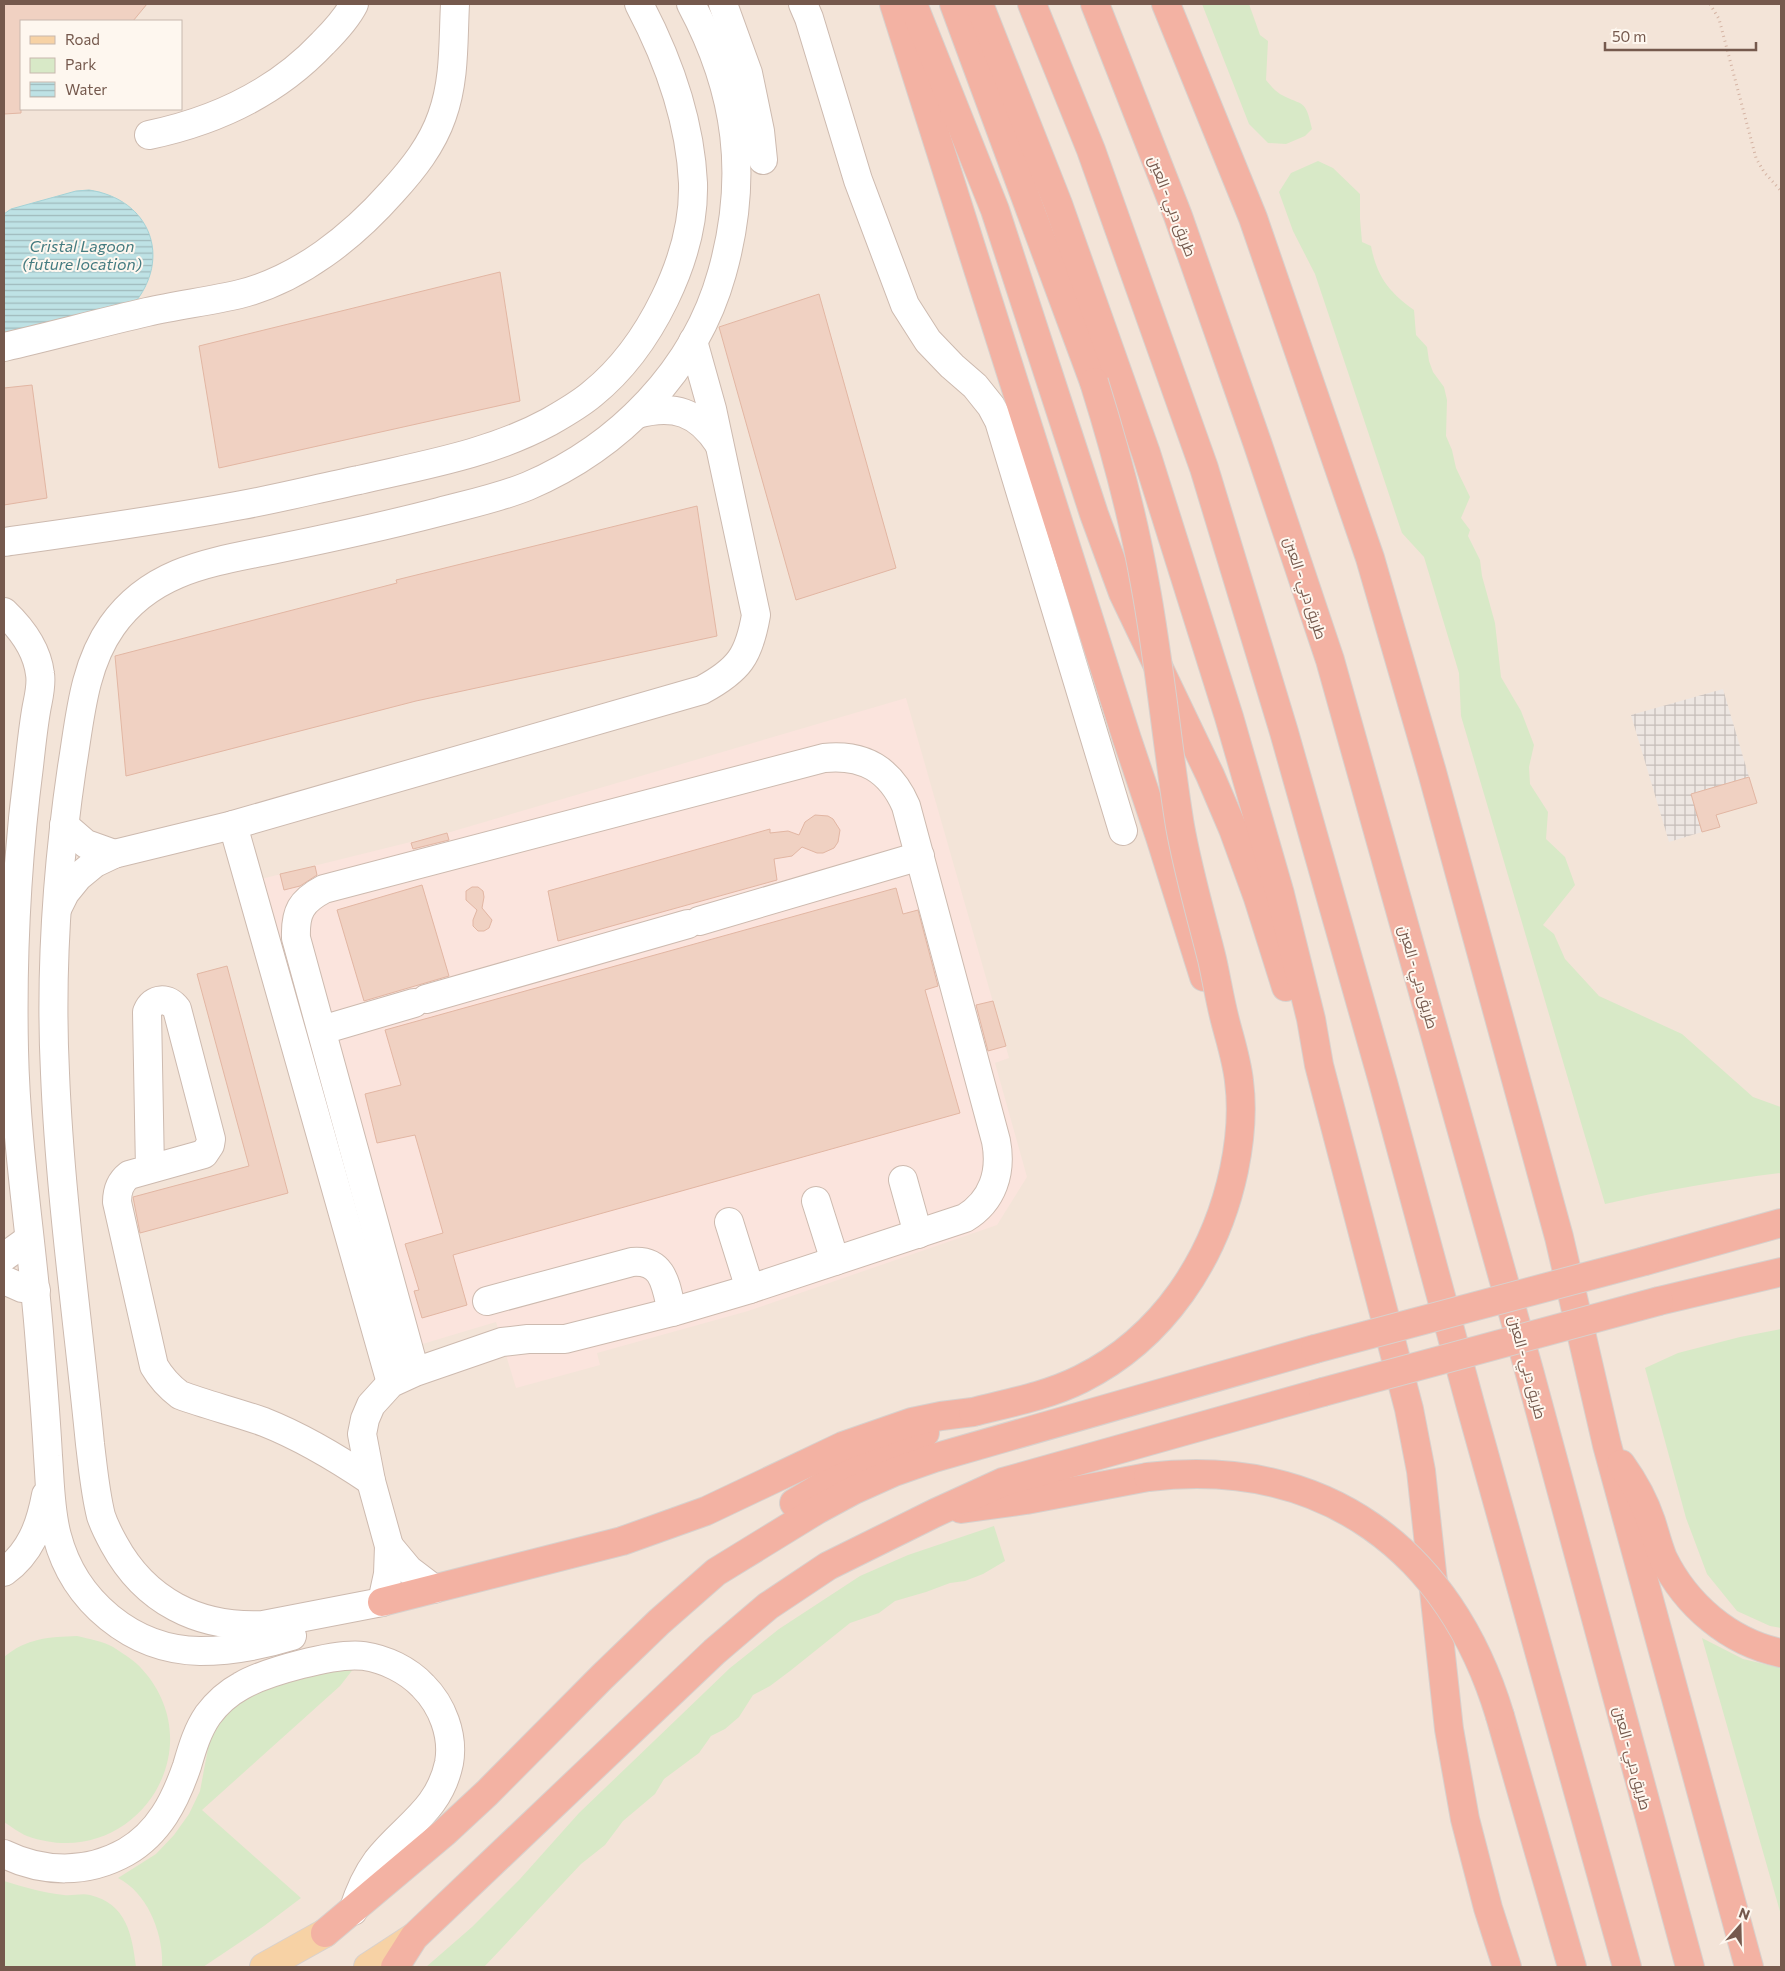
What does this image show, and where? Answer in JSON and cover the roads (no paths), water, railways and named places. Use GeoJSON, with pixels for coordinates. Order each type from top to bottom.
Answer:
{"type":"FeatureCollection","features":[{"type":"Feature","properties":{"kind":"highway"},"geometry":{"type":"LineString","coordinates":[[894,4],[1127,739],[1204,975],[1225,1022]]}},
{"type":"Feature","properties":{"kind":"highway"},"geometry":{"type":"LineString","coordinates":[[913,4],[995,210],[1094,514],[1120,584],[1210,775],[1233,829],[1258,898],[1292,1005],[1319,1065]]}},
{"type":"Feature","properties":{"kind":"highway"},"geometry":{"type":"LineString","coordinates":[[382,1602],[584,1552],[649,1533],[706,1511],[843,1446],[912,1422],[973,1412],[1055,1390],[1104,1366],[1148,1333],[1189,1282],[1205,1254],[1229,1194],[1238,1152],[1241,1118],[1240,1083],[1182,835],[1148,596],[1133,518],[1115,449],[1094,382],[954,4]]}},
{"type":"Feature","properties":{"kind":"highway"},"geometry":{"type":"LineString","coordinates":[[979,4],[1058,204],[1146,453],[1230,717],[1280,894],[1311,1019],[1319,1065],[1409,1410],[1421,1471],[1452,1747],[1465,1819],[1488,1908],[1507,1967]]}},
{"type":"Feature","properties":{"kind":"highway"},"geometry":{"type":"LineString","coordinates":[[1032,4],[1091,150],[1204,468],[1284,732],[1383,1082],[1470,1407],[1627,1967]]}},
{"type":"Feature","properties":{"kind":"highway","name":"طريق دبي - العين"},"geometry":{"type":"LineString","coordinates":[[1094,4],[1181,225],[1254,432],[1330,660],[1530,1374],[1690,1967]]}},
{"type":"Feature","properties":{"kind":"highway"},"geometry":{"type":"LineString","coordinates":[[1169,7],[1253,218],[1370,558],[1432,772],[1559,1236],[1607,1445],[1749,1967]]}},
{"type":"Feature","properties":{"kind":"highway"},"geometry":{"type":"LineString","coordinates":[[716,1572],[817,1510],[854,1490],[894,1472],[934,1458],[1315,1349],[1781,1223]]}},
{"type":"Feature","properties":{"kind":"highway"},"geometry":{"type":"LineString","coordinates":[[395,1967],[414,1937],[740,1628],[776,1600],[828,1566],[934,1512],[976,1493],[1012,1480],[1323,1392],[1659,1301],[1781,1272]]}},
{"type":"Feature","properties":{"kind":"highway"},"geometry":{"type":"LineString","coordinates":[[325,1933],[445,1832],[651,1629],[716,1572],[772,1518],[864,1462],[973,1412]]}},
{"type":"Feature","properties":{"kind":"highway"},"geometry":{"type":"LineString","coordinates":[[1607,1445],[1633,1480],[1642,1498],[1662,1556],[1675,1580],[1690,1600],[1731,1633],[1754,1646],[1781,1653]]}},
{"type":"Feature","properties":{"kind":"highway"},"geometry":{"type":"LineString","coordinates":[[934,1512],[992,1506],[1148,1477],[1181,1473],[1207,1473],[1260,1480],[1311,1495],[1358,1518],[1381,1533],[1401,1549],[1440,1591],[1456,1615],[1483,1665],[1500,1716],[1572,1967]]}},
{"type":"Feature","properties":{"kind":"main road"},"geometry":{"type":"LineString","coordinates":[[264,1967],[325,1933]]}},
{"type":"Feature","properties":{"kind":"main road"},"geometry":{"type":"LineString","coordinates":[[298,1967],[325,1933]]}},
{"type":"Feature","properties":{"kind":"main road"},"geometry":{"type":"LineString","coordinates":[[368,1967],[414,1937]]}},
{"type":"Feature","properties":{"kind":"street"},"geometry":{"type":"LineString","coordinates":[[149,135],[176,129],[218,115],[251,100],[274,86],[315,52],[334,32],[354,4]]}},
{"type":"Feature","properties":{"kind":"street"},"geometry":{"type":"LineString","coordinates":[[4,347],[148,312],[242,293],[296,271],[355,229],[382,204],[423,154],[435,134],[442,116],[451,79],[454,4]]}},
{"type":"Feature","properties":{"kind":"street"},"geometry":{"type":"LineString","coordinates":[[4,542],[94,530],[243,505],[450,459],[524,435],[550,422],[593,394],[633,351],[650,326],[676,272],[691,214],[693,184],[684,121],[666,60],[640,4]]}},
{"type":"Feature","properties":{"kind":"street"},"geometry":{"type":"LineString","coordinates":[[382,1602],[263,1625],[245,1626],[211,1622],[177,1608],[146,1586],[121,1556],[102,1518],[93,1474],[58,1128],[54,1010],[56,913],[64,825],[83,699],[91,667],[101,643],[113,624],[145,590],[181,572],[210,563],[368,530],[502,496],[531,485],[585,455],[610,438],[637,414],[663,386],[694,341],[708,313],[727,257],[735,214],[738,179],[731,111],[723,77],[712,47],[691,4]]}},
{"type":"Feature","properties":{"kind":"street"},"geometry":{"type":"LineString","coordinates":[[723,4],[748,73],[760,131],[763,160]]}},
{"type":"Feature","properties":{"kind":"street"},"geometry":{"type":"LineString","coordinates":[[803,4],[810,18],[858,180],[905,305],[928,341],[979,390],[991,406],[998,421],[1123,831]]}},
{"type":"Feature","properties":{"kind":"street"},"geometry":{"type":"LineString","coordinates":[[56,913],[64,893],[78,877],[95,864],[114,854],[233,825],[702,690],[724,678],[741,661],[752,638],[756,615],[712,409],[694,341]]}},
{"type":"Feature","properties":{"kind":"street"},"geometry":{"type":"LineString","coordinates":[[637,414],[652,410],[668,409],[684,413],[698,420],[710,431],[719,444]]}},
{"type":"Feature","properties":{"kind":"street"},"geometry":{"type":"LineString","coordinates":[[4,612],[17,624],[28,640],[37,658],[41,678],[12,871],[10,926],[14,1050],[29,1239],[36,1290],[49,1474],[56,1533],[70,1571],[93,1604],[108,1617],[141,1638],[179,1649],[199,1651],[247,1647],[313,1630],[382,1602]]}},
{"type":"Feature","properties":{"kind":"street"},"geometry":{"type":"LineString","coordinates":[[382,1602],[388,1574],[389,1546],[371,1481],[362,1434],[365,1419],[371,1405],[403,1378],[502,1342],[528,1339],[565,1339],[672,1312],[750,1289],[965,1218],[975,1212],[984,1202],[993,1185],[998,1166],[998,1153],[906,806],[894,783],[879,770],[862,761],[836,757],[824,758],[324,889],[310,896],[300,908],[295,923],[296,938],[322,1030],[403,1378]]}},
{"type":"Feature","properties":{"kind":"street"},"geometry":{"type":"LineString","coordinates":[[64,825],[86,844],[114,854]]}},
{"type":"Feature","properties":{"kind":"street"},"geometry":{"type":"LineString","coordinates":[[233,825],[403,1378]]}},
{"type":"Feature","properties":{"kind":"street"},"geometry":{"type":"LineString","coordinates":[[322,1030],[920,856]]}},
{"type":"Feature","properties":{"kind":"street"},"geometry":{"type":"LineString","coordinates":[[150,1169],[146,1018],[149,1007],[158,1000],[164,1000],[169,1001],[178,1008],[211,1138],[208,1150],[198,1157],[130,1175],[119,1186],[117,1202],[154,1366],[160,1377],[180,1395],[265,1422],[336,1457],[371,1481]]}},
{"type":"Feature","properties":{"kind":"street"},"geometry":{"type":"LineString","coordinates":[[903,1180],[918,1234]]}},
{"type":"Feature","properties":{"kind":"street"},"geometry":{"type":"LineString","coordinates":[[816,1201],[835,1261]]}},
{"type":"Feature","properties":{"kind":"street"},"geometry":{"type":"LineString","coordinates":[[729,1222],[750,1289]]}},
{"type":"Feature","properties":{"kind":"street"},"geometry":{"type":"LineString","coordinates":[[4,1257],[29,1239]]}},
{"type":"Feature","properties":{"kind":"street"},"geometry":{"type":"LineString","coordinates":[[487,1301],[640,1261],[655,1267],[661,1272],[672,1312]]}},
{"type":"Feature","properties":{"kind":"street"},"geometry":{"type":"LineString","coordinates":[[4,1280],[22,1288],[36,1290]]}},
{"type":"Feature","properties":{"kind":"street"},"geometry":{"type":"LineString","coordinates":[[4,1572],[25,1553],[34,1538],[40,1523],[49,1474]]}},
{"type":"Feature","properties":{"kind":"street"},"geometry":{"type":"LineString","coordinates":[[389,1546],[409,1570],[434,1589]]}},
{"type":"Feature","properties":{"kind":"street"},"geometry":{"type":"LineString","coordinates":[[4,1854],[36,1866],[54,1869],[92,1866],[127,1852],[156,1828],[167,1813],[176,1796],[202,1726],[209,1714],[228,1694],[252,1680],[265,1676],[330,1658],[346,1655],[363,1656],[379,1659],[396,1666],[427,1690],[439,1707],[444,1719],[448,1732],[449,1760],[446,1773],[432,1802],[423,1815],[378,1860],[367,1875],[353,1911]]}},
{"type":"Feature","properties":{"kind":"water","name":"Cristal Lagoon (future location)"},"geometry":{"type":"Polygon","coordinates":[[[89,190],[110,196],[127,205],[140,218],[149,233],[153,250],[152,268],[145,287],[133,305],[4,334],[4,214],[11,209],[76,191],[89,190]]]}}]}
